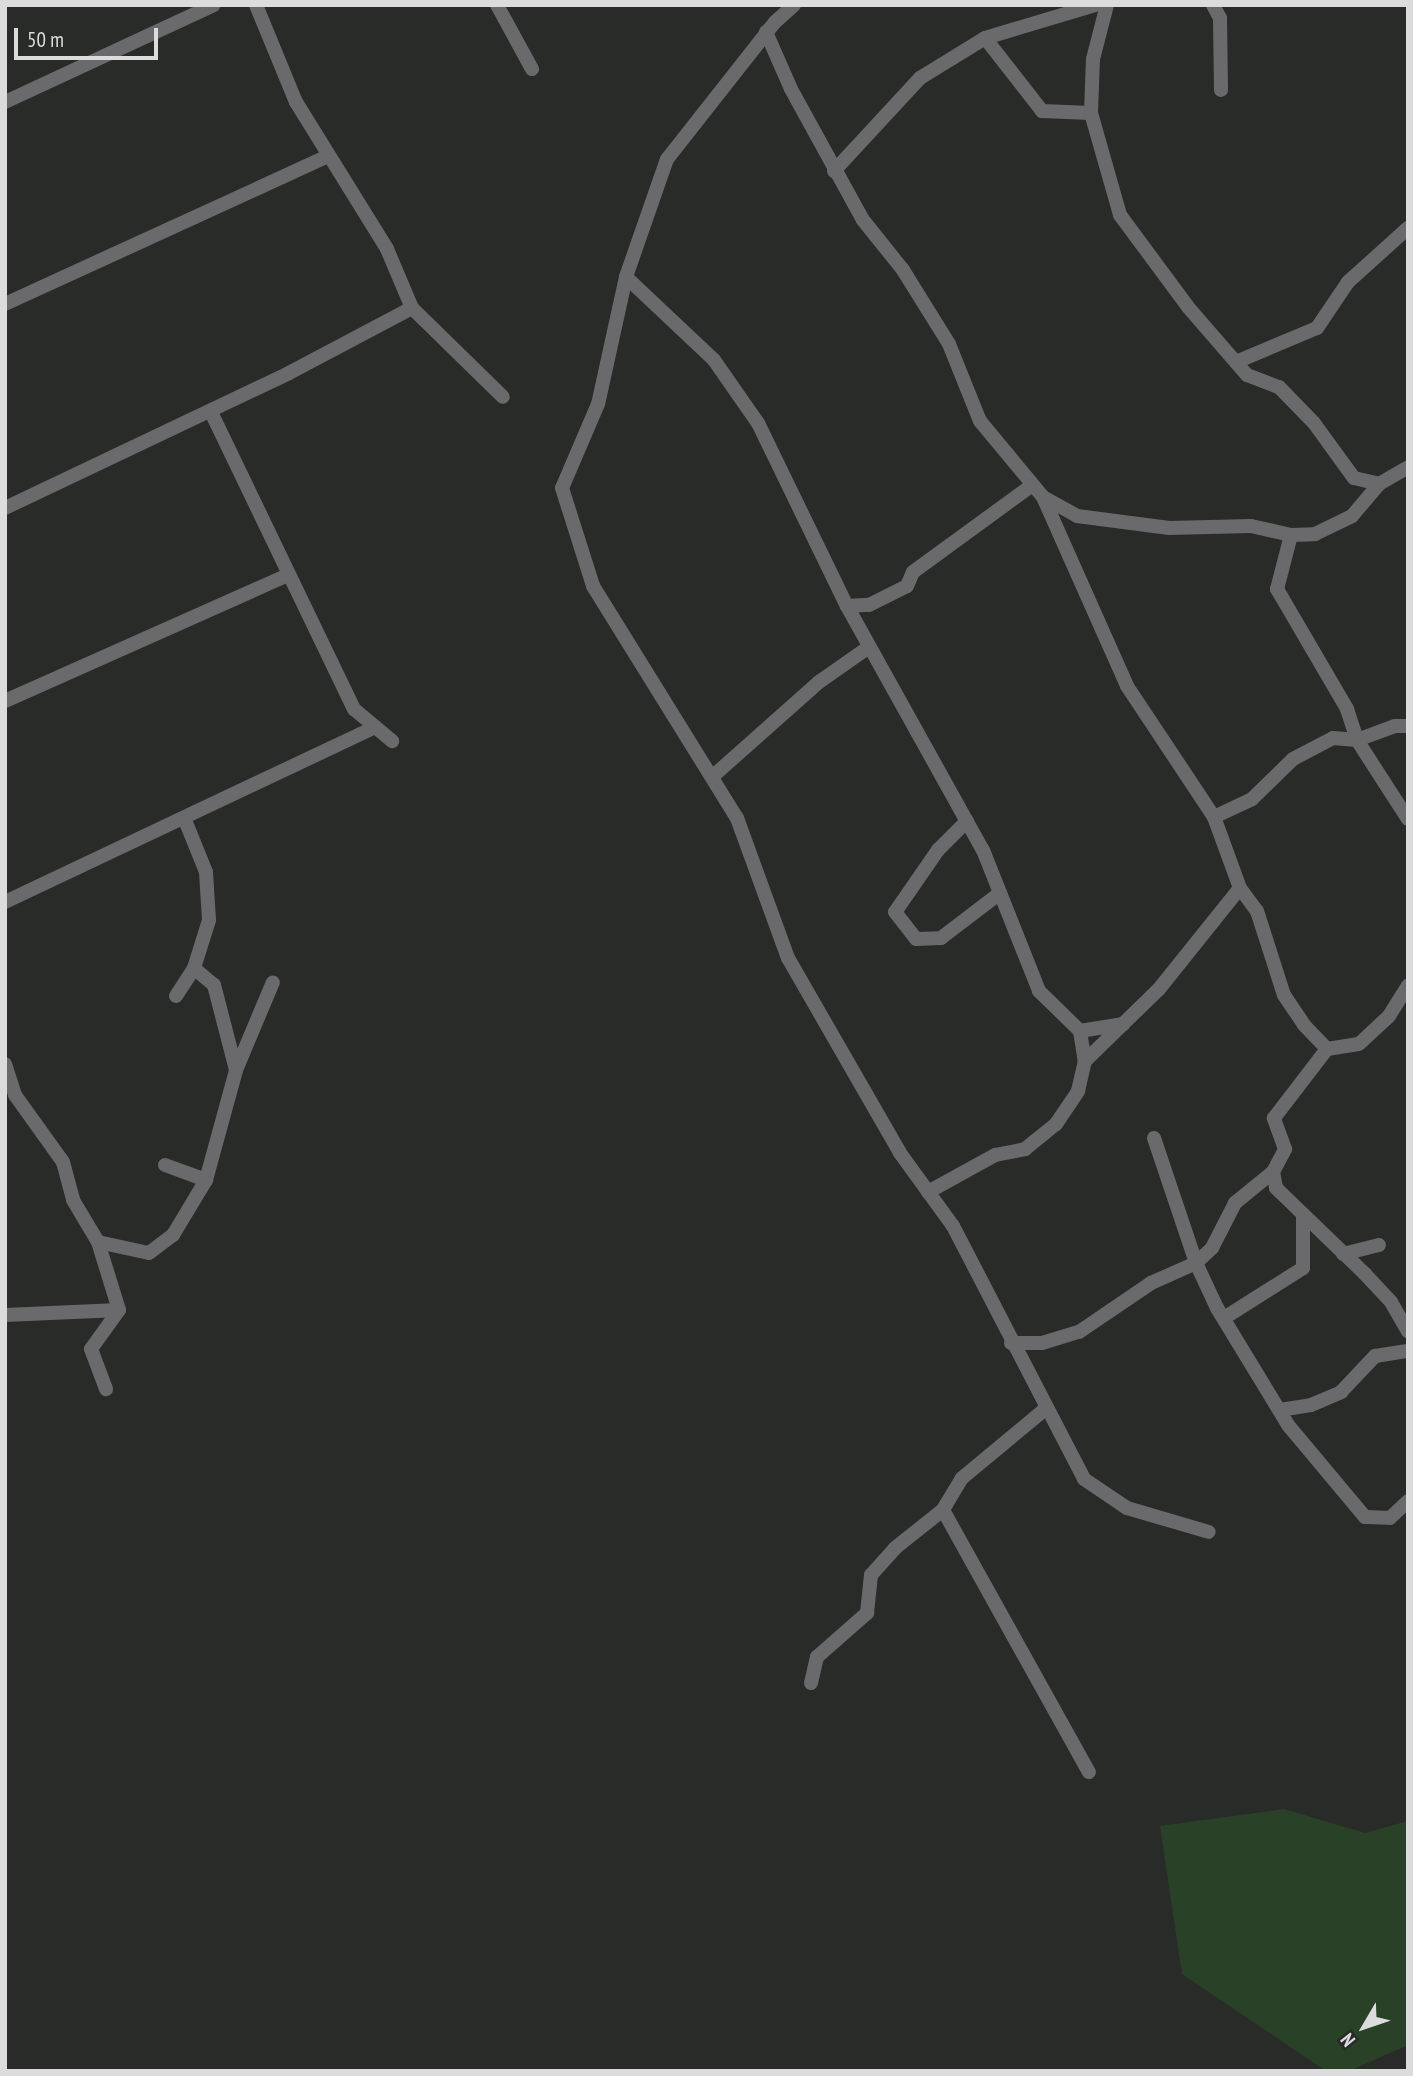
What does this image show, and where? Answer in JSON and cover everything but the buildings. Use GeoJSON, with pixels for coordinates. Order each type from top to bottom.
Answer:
{"type":"FeatureCollection","features":[{"type":"Feature","properties":{"kind":"street"},"geometry":{"type":"LineString","coordinates":[[5,102],[214,5]]}},
{"type":"Feature","properties":{"kind":"street"},"geometry":{"type":"LineString","coordinates":[[256,5],[296,102],[387,248],[412,308],[503,397]]}},
{"type":"Feature","properties":{"kind":"street"},"geometry":{"type":"LineString","coordinates":[[497,5],[532,69]]}},
{"type":"Feature","properties":{"kind":"street"},"geometry":{"type":"LineString","coordinates":[[794,5],[766,32],[667,159],[626,277],[598,404],[562,488],[593,586],[737,818],[788,958],[900,1153],[953,1226],[1044,1410],[1084,1479],[1107,1498],[1209,1532]]}},
{"type":"Feature","properties":{"kind":"street"},"geometry":{"type":"LineString","coordinates":[[834,172],[920,78],[985,38],[1095,5]]}},
{"type":"Feature","properties":{"kind":"street"},"geometry":{"type":"LineString","coordinates":[[1107,5],[1093,59],[1091,113],[1120,215],[1188,307],[1247,375],[1279,387],[1314,423],[1354,478],[1379,484]]}},
{"type":"Feature","properties":{"kind":"street"},"geometry":{"type":"LineString","coordinates":[[1213,5],[1220,18],[1221,90]]}},
{"type":"Feature","properties":{"kind":"street"},"geometry":{"type":"LineString","coordinates":[[766,32],[834,172],[949,344],[980,421],[1031,486],[1043,497],[1077,516],[1169,528],[1251,526],[1291,535],[1315,534],[1352,516],[1379,484],[1407,468]]}},
{"type":"Feature","properties":{"kind":"street"},"geometry":{"type":"LineString","coordinates":[[985,38],[1042,111],[1091,113]]}},
{"type":"Feature","properties":{"kind":"street"},"geometry":{"type":"LineString","coordinates":[[5,304],[328,156]]}},
{"type":"Feature","properties":{"kind":"street"},"geometry":{"type":"LineString","coordinates":[[1236,362],[1317,328],[1348,282],[1408,228]]}},
{"type":"Feature","properties":{"kind":"street"},"geometry":{"type":"LineString","coordinates":[[626,277],[714,360],[758,423],[847,606],[967,821],[1000,893],[1039,990],[1080,1031],[1085,1061],[1078,1091],[1056,1124],[1025,1149],[983,1160],[928,1192]]}},
{"type":"Feature","properties":{"kind":"street"},"geometry":{"type":"LineString","coordinates":[[5,508],[211,412],[412,308]]}},
{"type":"Feature","properties":{"kind":"street"},"geometry":{"type":"LineString","coordinates":[[211,412],[354,709],[392,741]]}},
{"type":"Feature","properties":{"kind":"street"},"geometry":{"type":"LineString","coordinates":[[847,606],[869,605],[907,586],[913,572],[1031,486]]}},
{"type":"Feature","properties":{"kind":"street"},"geometry":{"type":"LineString","coordinates":[[1043,497],[1127,686],[1214,817],[1240,888],[1257,911],[1284,995],[1327,1049]]}},
{"type":"Feature","properties":{"kind":"street"},"geometry":{"type":"LineString","coordinates":[[1291,535],[1277,589],[1347,709],[1357,740],[1408,819]]}},
{"type":"Feature","properties":{"kind":"street"},"geometry":{"type":"LineString","coordinates":[[5,701],[288,575]]}},
{"type":"Feature","properties":{"kind":"street"},"geometry":{"type":"LineString","coordinates":[[712,777],[819,682],[869,647]]}},
{"type":"Feature","properties":{"kind":"street"},"geometry":{"type":"LineString","coordinates":[[1214,817],[1252,799],[1293,759],[1333,738],[1357,740],[1395,726],[1408,726]]}},
{"type":"Feature","properties":{"kind":"street"},"geometry":{"type":"LineString","coordinates":[[5,902],[185,820],[375,727]]}},
{"type":"Feature","properties":{"kind":"street"},"geometry":{"type":"LineString","coordinates":[[176,996],[194,968],[209,920],[206,872],[185,820]]}},
{"type":"Feature","properties":{"kind":"street"},"geometry":{"type":"LineString","coordinates":[[967,821],[938,850],[895,912],[916,939],[941,938],[1000,893]]}},
{"type":"Feature","properties":{"kind":"street"},"geometry":{"type":"LineString","coordinates":[[1085,1061],[1159,989],[1240,888]]}},
{"type":"Feature","properties":{"kind":"street"},"geometry":{"type":"LineString","coordinates":[[194,968],[214,985],[236,1070]]}},
{"type":"Feature","properties":{"kind":"street"},"geometry":{"type":"LineString","coordinates":[[98,1242],[149,1253],[173,1235],[206,1180],[236,1070],[273,982]]}},
{"type":"Feature","properties":{"kind":"street"},"geometry":{"type":"LineString","coordinates":[[1011,1343],[1042,1343],[1079,1332],[1151,1283],[1196,1263],[1212,1248],[1235,1203],[1273,1172],[1284,1149],[1274,1118],[1327,1049],[1359,1044],[1389,1016],[1408,985]]}},
{"type":"Feature","properties":{"kind":"street"},"geometry":{"type":"LineString","coordinates":[[1080,1031],[1123,1024]]}},
{"type":"Feature","properties":{"kind":"street"},"geometry":{"type":"LineString","coordinates":[[5,1064],[15,1096],[63,1162],[73,1200],[98,1242],[119,1310]]}},
{"type":"Feature","properties":{"kind":"street"},"geometry":{"type":"LineString","coordinates":[[1154,1138],[1196,1263],[1224,1318],[1280,1410],[1365,1517],[1390,1518],[1408,1501]]}},
{"type":"Feature","properties":{"kind":"street"},"geometry":{"type":"LineString","coordinates":[[165,1165],[206,1180]]}},
{"type":"Feature","properties":{"kind":"street"},"geometry":{"type":"LineString","coordinates":[[1273,1172],[1276,1188],[1391,1302],[1408,1331]]}},
{"type":"Feature","properties":{"kind":"street"},"geometry":{"type":"LineString","coordinates":[[1224,1318],[1303,1268],[1303,1215]]}},
{"type":"Feature","properties":{"kind":"street"},"geometry":{"type":"LineString","coordinates":[[1343,1254],[1378,1245]]}},
{"type":"Feature","properties":{"kind":"street"},"geometry":{"type":"LineString","coordinates":[[5,1315],[119,1310]]}},
{"type":"Feature","properties":{"kind":"street"},"geometry":{"type":"LineString","coordinates":[[106,1389],[91,1349],[119,1310]]}},
{"type":"Feature","properties":{"kind":"street"},"geometry":{"type":"LineString","coordinates":[[1280,1410],[1311,1405],[1341,1392],[1375,1356],[1408,1351]]}},
{"type":"Feature","properties":{"kind":"street"},"geometry":{"type":"LineString","coordinates":[[811,1683],[817,1657],[867,1613],[871,1575],[895,1548],[943,1510],[962,1478],[1044,1410]]}},
{"type":"Feature","properties":{"kind":"street"},"geometry":{"type":"LineString","coordinates":[[943,1510],[1089,1772]]}},
{"type":"Feature","properties":{"kind":"green space"},"geometry":{"type":"Polygon","coordinates":[[[1284,1809],[1365,1833],[1408,1821],[1408,2045],[1349,2071],[1326,2071],[1182,1974],[1160,1826],[1284,1809]]]}}]}
